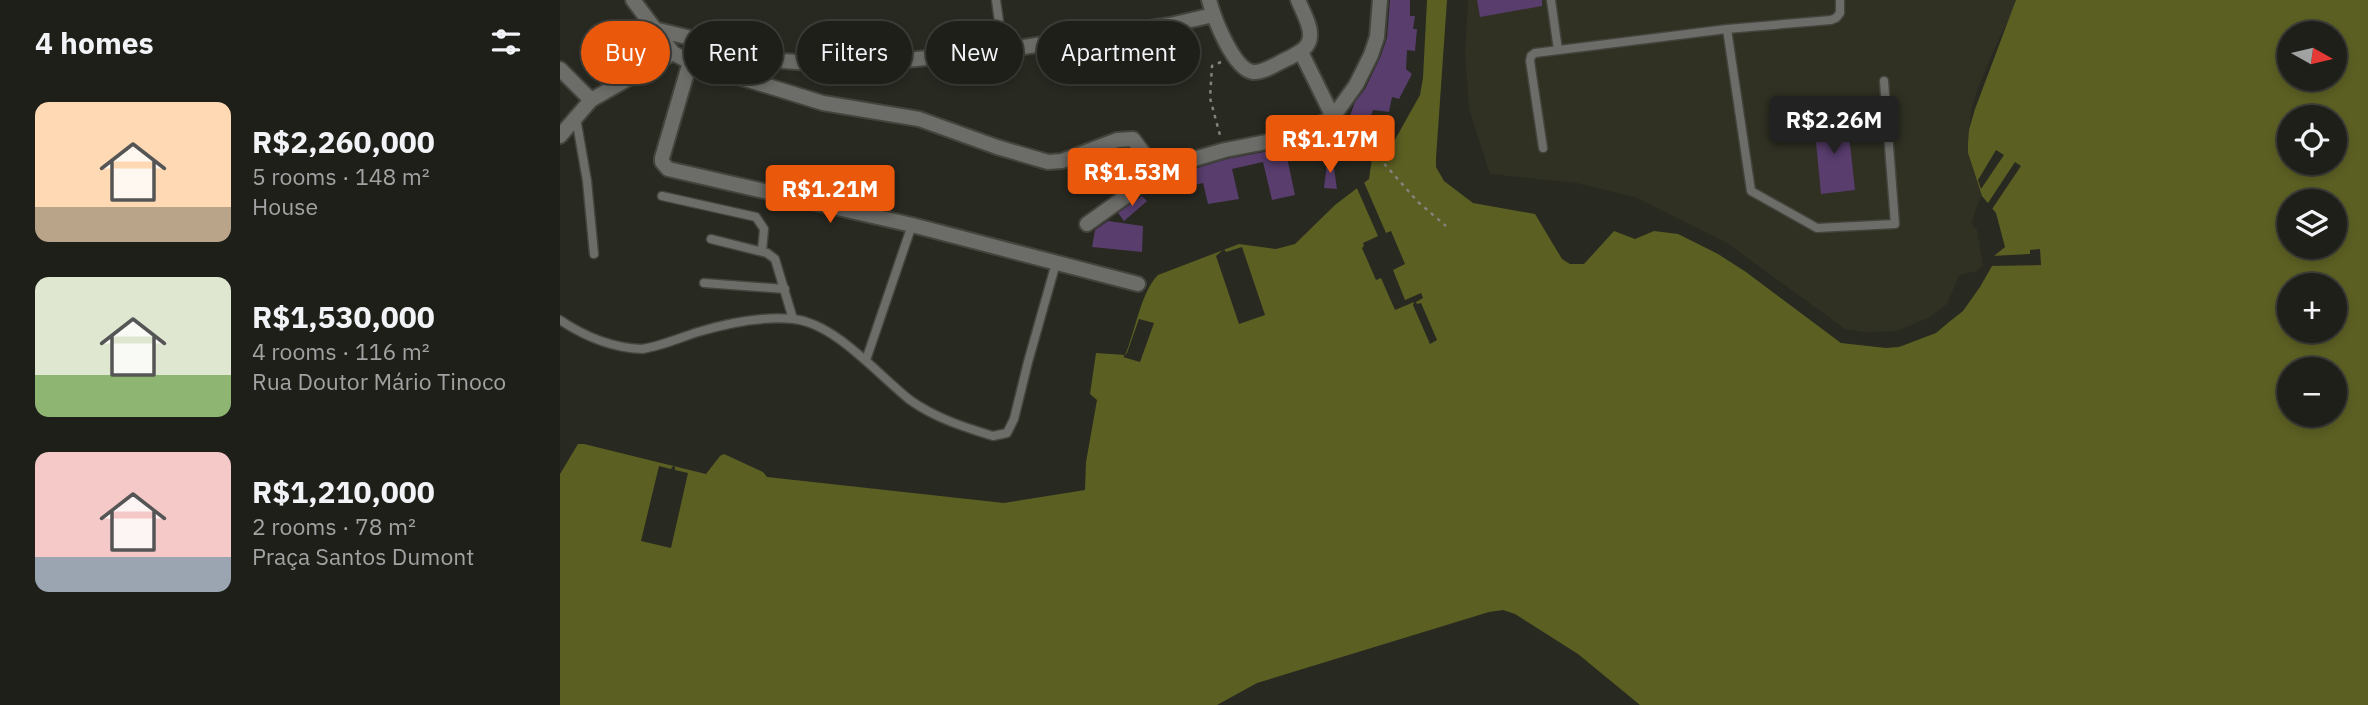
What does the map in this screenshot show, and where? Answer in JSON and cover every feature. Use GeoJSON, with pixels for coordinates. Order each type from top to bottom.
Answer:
{"type":"FeatureCollection","features":[{"type":"Feature","properties":{"kind":"street"},"geometry":{"type":"LineString","coordinates":[[634,0],[650,21]]}},
{"type":"Feature","properties":{"kind":"street"},"geometry":{"type":"LineString","coordinates":[[1209,0],[1213,15],[1233,56],[1247,70],[1256,72],[1301,52],[1309,42],[1310,31],[1298,0]]}},
{"type":"Feature","properties":{"kind":"street"},"geometry":{"type":"LineString","coordinates":[[1087,224],[1129,194],[1156,170],[1225,150],[1297,136],[1333,117],[1356,85],[1371,55],[1377,37],[1380,0]]}},
{"type":"Feature","properties":{"kind":"street"},"geometry":{"type":"LineString","coordinates":[[1023,47],[1170,25],[1213,15]]}},
{"type":"Feature","properties":{"kind":"street"},"geometry":{"type":"LineString","coordinates":[[670,33],[784,61],[807,64],[869,64],[926,58]]}},
{"type":"Feature","properties":{"kind":"street"},"geometry":{"type":"LineString","coordinates":[[670,49],[684,59]]}},
{"type":"Feature","properties":{"kind":"street"},"geometry":{"type":"LineString","coordinates":[[1301,52],[1333,117]]}},
{"type":"Feature","properties":{"kind":"street"},"geometry":{"type":"LineString","coordinates":[[560,136],[591,100],[673,53]]}},
{"type":"Feature","properties":{"kind":"street"},"geometry":{"type":"LineString","coordinates":[[560,69],[591,100]]}},
{"type":"Feature","properties":{"kind":"street"},"geometry":{"type":"LineString","coordinates":[[684,83],[662,158],[668,169],[912,225],[1138,284]]}},
{"type":"Feature","properties":{"kind":"street"},"geometry":{"type":"LineString","coordinates":[[761,84],[823,103],[919,119],[1048,162],[1070,158],[1116,140],[1133,139],[1156,170]]}},
{"type":"Feature","properties":{"kind":"lane"},"geometry":{"type":"LineString","coordinates":[[996,0],[999,21]]}},
{"type":"Feature","properties":{"kind":"lane"},"geometry":{"type":"LineString","coordinates":[[1551,0],[1558,50]]}},
{"type":"Feature","properties":{"kind":"lane"},"geometry":{"type":"LineString","coordinates":[[1543,148],[1530,61],[1531,55],[1535,53],[1727,29],[1831,20],[1840,13],[1840,0]]}},
{"type":"Feature","properties":{"kind":"lane"},"geometry":{"type":"LineString","coordinates":[[1727,29],[1751,191],[1817,228],[1895,224],[1884,81]]}},
{"type":"Feature","properties":{"kind":"lane"},"geometry":{"type":"LineString","coordinates":[[576,118],[587,181],[594,254]]}},
{"type":"Feature","properties":{"kind":"lane"},"geometry":{"type":"LineString","coordinates":[[662,196],[756,217],[764,229],[762,251]]}},
{"type":"Feature","properties":{"kind":"lane"},"geometry":{"type":"LineString","coordinates":[[866,360],[912,225]]}},
{"type":"Feature","properties":{"kind":"lane"},"geometry":{"type":"LineString","coordinates":[[711,239],[762,251],[775,259],[793,319]]}},
{"type":"Feature","properties":{"kind":"lane"},"geometry":{"type":"LineString","coordinates":[[560,320],[584,335],[630,348],[655,347],[727,324],[793,319],[813,323],[866,360],[911,400],[937,417],[993,436],[1007,433],[1014,419],[1056,263]]}},
{"type":"Feature","properties":{"kind":"lane"},"geometry":{"type":"LineString","coordinates":[[704,283],[785,289]]}},
{"type":"Feature","properties":{"kind":"path"},"geometry":{"type":"LineString","coordinates":[[1225,150],[1210,98],[1212,66],[1233,56]]}},
{"type":"Feature","properties":{"kind":"path"},"geometry":{"type":"LineString","coordinates":[[1373,151],[1418,202],[1446,226]]}},
{"type":"Feature","properties":{"kind":"shaded area"},"geometry":{"type":"Polygon","coordinates":[[[1427,0],[1447,0],[1436,158],[1436,167],[1444,181],[1473,203],[1535,214],[1562,259],[1570,264],[1584,264],[1614,231],[1635,239],[1654,231],[1678,234],[1746,272],[1841,343],[1899,347],[1936,333],[1963,311],[1992,266],[1994,256],[2005,247],[1996,213],[1982,196],[1968,153],[1968,143],[1975,109],[2016,0],[2368,0],[2368,705],[1640,705],[1578,654],[1515,614],[1503,610],[1257,683],[1217,705],[560,705],[560,474],[578,444],[706,474],[724,454],[763,472],[767,477],[1004,503],[1085,490],[1086,462],[1097,400],[1090,394],[1096,353],[1125,355],[1152,282],[1158,275],[1239,244],[1276,249],[1295,244],[1335,205],[1369,179],[1373,151],[1388,152],[1420,95],[1427,0]]]}},
{"type":"Feature","properties":{"kind":"shaded area"},"geometry":{"type":"Polygon","coordinates":[[[1468,0],[2016,0],[1971,110],[1969,158],[1982,196],[1972,224],[1977,230],[1983,266],[1977,271],[1959,275],[1947,304],[1930,317],[1897,331],[1865,332],[1845,329],[1727,243],[1635,197],[1576,183],[1490,174],[1469,109],[1465,53],[1468,0]]]}},
{"type":"Feature","properties":{"kind":"pier"},"geometry":{"type":"Polygon","coordinates":[[[1996,150],[2004,155],[1981,189],[1978,180],[1996,150]]]}},
{"type":"Feature","properties":{"kind":"pier"},"geometry":{"type":"Polygon","coordinates":[[[2015,162],[2021,166],[1990,212],[1986,206],[2015,162]]]}},
{"type":"Feature","properties":{"kind":"pier"},"geometry":{"type":"Polygon","coordinates":[[[1363,180],[1386,233],[1391,231],[1405,264],[1393,270],[1405,300],[1421,293],[1423,298],[1416,302],[1421,303],[1437,340],[1430,344],[1414,302],[1395,310],[1381,278],[1376,280],[1362,248],[1363,243],[1378,236],[1356,186],[1363,180]]]}},
{"type":"Feature","properties":{"kind":"pier"},"geometry":{"type":"Polygon","coordinates":[[[1242,247],[1265,315],[1239,324],[1216,256],[1224,249],[1226,252],[1242,247]]]}},
{"type":"Feature","properties":{"kind":"pier"},"geometry":{"type":"Polygon","coordinates":[[[2040,249],[2041,265],[1988,266],[1991,256],[2030,254],[2030,250],[2040,249]]]}},
{"type":"Feature","properties":{"kind":"pier"},"geometry":{"type":"Polygon","coordinates":[[[1139,319],[1154,323],[1140,362],[1123,357],[1127,353],[1139,319]]]}},
{"type":"Feature","properties":{"kind":"pier"},"geometry":{"type":"Polygon","coordinates":[[[659,466],[671,469],[673,466],[675,470],[688,473],[671,548],[641,541],[659,466]]]}},
{"type":"Feature","properties":{"kind":"building"},"geometry":{"type":"Polygon","coordinates":[[[1390,0],[1410,0],[1410,16],[1415,16],[1415,51],[1407,50],[1406,69],[1412,74],[1399,99],[1392,97],[1389,112],[1373,110],[1363,135],[1346,127],[1355,102],[1365,89],[1387,38],[1390,0]]]}},
{"type":"Feature","properties":{"kind":"building"},"geometry":{"type":"Polygon","coordinates":[[[1477,0],[1542,0],[1542,6],[1480,17],[1477,0]]]}},
{"type":"Feature","properties":{"kind":"building"},"geometry":{"type":"Polygon","coordinates":[[[1847,117],[1855,190],[1821,194],[1814,121],[1847,117]]]}},
{"type":"Feature","properties":{"kind":"building"},"geometry":{"type":"Polygon","coordinates":[[[1333,128],[1336,148],[1321,146],[1311,139],[1333,128]]]}},
{"type":"Feature","properties":{"kind":"building"},"geometry":{"type":"Polygon","coordinates":[[[1285,148],[1295,195],[1272,200],[1263,162],[1232,169],[1239,199],[1208,204],[1203,183],[1159,193],[1155,184],[1161,179],[1227,159],[1285,148]]]}},
{"type":"Feature","properties":{"kind":"building"},"geometry":{"type":"Polygon","coordinates":[[[1328,155],[1332,155],[1337,189],[1324,188],[1328,155]]]}},
{"type":"Feature","properties":{"kind":"building"},"geometry":{"type":"Polygon","coordinates":[[[1142,196],[1147,201],[1124,221],[1118,213],[1142,196]]]}},
{"type":"Feature","properties":{"kind":"building"},"geometry":{"type":"Polygon","coordinates":[[[1108,221],[1143,226],[1142,252],[1092,247],[1095,230],[1108,221]]]}}]}
